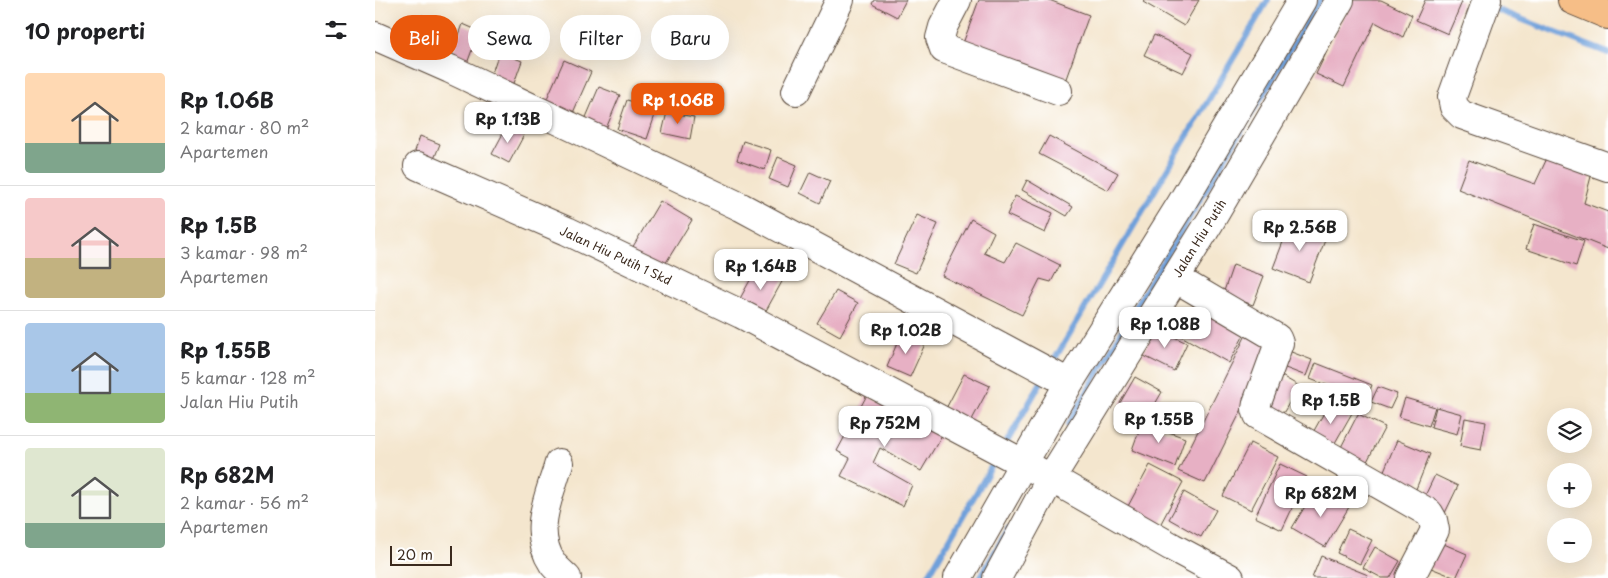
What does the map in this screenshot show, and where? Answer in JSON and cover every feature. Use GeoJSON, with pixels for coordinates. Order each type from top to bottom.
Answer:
{"type":"FeatureCollection","features":[{"type":"Feature","properties":{"kind":"highway"},"geometry":{"type":"LineString","coordinates":[[1572,0],[1608,15]]}},
{"type":"Feature","properties":{"kind":"street"},"geometry":{"type":"LineString","coordinates":[[796,91],[840,0]]}},
{"type":"Feature","properties":{"kind":"street"},"geometry":{"type":"LineString","coordinates":[[957,0],[943,27],[940,38],[944,49],[1058,91]]}},
{"type":"Feature","properties":{"kind":"street"},"geometry":{"type":"LineString","coordinates":[[958,578],[1069,383],[1181,204],[1301,0]]}},
{"type":"Feature","properties":{"kind":"street","name":"Jalan Hiu Putih"},"geometry":{"type":"LineString","coordinates":[[997,578],[1051,478],[1209,222],[1340,0]]}},
{"type":"Feature","properties":{"kind":"street"},"geometry":{"type":"LineString","coordinates":[[1487,0],[1452,97],[1454,106],[1462,115],[1608,167]]}},
{"type":"Feature","properties":{"kind":"street"},"geometry":{"type":"LineString","coordinates":[[375,36],[544,113],[741,207],[1069,383]]}},
{"type":"Feature","properties":{"kind":"street","name":"Jalan Hiu Putih 1 Skd"},"geometry":{"type":"LineString","coordinates":[[418,166],[567,231],[741,314],[1051,478],[1173,548],[1230,578]]}},
{"type":"Feature","properties":{"kind":"street"},"geometry":{"type":"LineString","coordinates":[[1181,204],[1209,222]]}},
{"type":"Feature","properties":{"kind":"street"},"geometry":{"type":"LineString","coordinates":[[1175,278],[1277,338],[1279,343],[1257,403],[1256,409],[1259,415],[1429,512],[1435,530],[1410,578]]}},
{"type":"Feature","properties":{"kind":"street"},"geometry":{"type":"LineString","coordinates":[[559,463],[541,524],[543,543],[553,565],[567,578]]}},
{"type":"Feature","properties":{"kind":"building"},"geometry":{"type":"Polygon","coordinates":[[[874,0],[906,0],[897,17],[872,4],[874,0]]]}},
{"type":"Feature","properties":{"kind":"building"},"geometry":{"type":"Polygon","coordinates":[[[979,0],[1049,0],[1089,15],[1064,84],[962,46],[979,0]]]}},
{"type":"Feature","properties":{"kind":"building"},"geometry":{"type":"Polygon","coordinates":[[[1145,0],[1199,0],[1184,26],[1143,2],[1145,0]]]}},
{"type":"Feature","properties":{"kind":"building"},"geometry":{"type":"Polygon","coordinates":[[[1352,0],[1381,0],[1412,15],[1403,37],[1375,22],[1344,87],[1316,74],[1352,0]]]}},
{"type":"Feature","properties":{"kind":"building"},"geometry":{"type":"Polygon","coordinates":[[[1425,0],[1456,0],[1462,2],[1448,34],[1416,20],[1425,0]]]}},
{"type":"Feature","properties":{"kind":"building"},"geometry":{"type":"Polygon","coordinates":[[[463,24],[468,26],[468,60],[465,69],[449,63],[450,60],[458,60],[458,38],[463,24]]]}},
{"type":"Feature","properties":{"kind":"building"},"geometry":{"type":"Polygon","coordinates":[[[1154,35],[1193,53],[1183,73],[1144,55],[1154,35]]]}},
{"type":"Feature","properties":{"kind":"building"},"geometry":{"type":"Polygon","coordinates":[[[496,60],[522,61],[513,86],[490,79],[496,60]]]}},
{"type":"Feature","properties":{"kind":"building"},"geometry":{"type":"Polygon","coordinates":[[[564,60],[591,72],[572,115],[545,103],[564,60]]]}},
{"type":"Feature","properties":{"kind":"building"},"geometry":{"type":"Polygon","coordinates":[[[599,87],[620,95],[605,131],[584,122],[599,87]]]}},
{"type":"Feature","properties":{"kind":"building"},"geometry":{"type":"Polygon","coordinates":[[[627,100],[657,109],[647,139],[617,129],[627,100]]]}},
{"type":"Feature","properties":{"kind":"building"},"geometry":{"type":"Polygon","coordinates":[[[667,112],[694,117],[690,139],[662,133],[667,112]]]}},
{"type":"Feature","properties":{"kind":"building"},"geometry":{"type":"Polygon","coordinates":[[[507,126],[524,135],[509,163],[492,154],[507,126]]]}},
{"type":"Feature","properties":{"kind":"building"},"geometry":{"type":"Polygon","coordinates":[[[420,136],[440,144],[434,159],[415,151],[420,136]]]}},
{"type":"Feature","properties":{"kind":"building"},"geometry":{"type":"Polygon","coordinates":[[[1049,136],[1118,173],[1108,190],[1039,154],[1049,136]]]}},
{"type":"Feature","properties":{"kind":"building"},"geometry":{"type":"Polygon","coordinates":[[[743,141],[771,150],[765,170],[737,160],[743,141]]]}},
{"type":"Feature","properties":{"kind":"building"},"geometry":{"type":"Polygon","coordinates":[[[1549,154],[1593,169],[1584,203],[1608,212],[1608,249],[1458,189],[1469,160],[1535,184],[1549,154]]]}},
{"type":"Feature","properties":{"kind":"building"},"geometry":{"type":"Polygon","coordinates":[[[778,157],[797,165],[788,187],[769,179],[778,157]]]}},
{"type":"Feature","properties":{"kind":"building"},"geometry":{"type":"Polygon","coordinates":[[[810,172],[830,181],[820,203],[800,193],[810,172]]]}},
{"type":"Feature","properties":{"kind":"building"},"geometry":{"type":"Polygon","coordinates":[[[1027,180],[1073,207],[1067,216],[1022,190],[1027,180]]]}},
{"type":"Feature","properties":{"kind":"building"},"geometry":{"type":"Polygon","coordinates":[[[1015,196],[1053,213],[1045,233],[1007,215],[1015,196]]]}},
{"type":"Feature","properties":{"kind":"building"},"geometry":{"type":"Polygon","coordinates":[[[660,201],[692,220],[659,274],[628,255],[660,201]]]}},
{"type":"Feature","properties":{"kind":"building"},"geometry":{"type":"Polygon","coordinates":[[[917,215],[938,224],[916,273],[894,264],[917,215]]]}},
{"type":"Feature","properties":{"kind":"building"},"geometry":{"type":"Polygon","coordinates":[[[971,219],[994,232],[984,253],[1005,262],[1016,243],[1060,265],[1051,282],[1040,279],[1022,315],[942,276],[971,219]]]}},
{"type":"Feature","properties":{"kind":"building"},"geometry":{"type":"Polygon","coordinates":[[[1291,221],[1327,235],[1309,282],[1273,268],[1291,221]]]}},
{"type":"Feature","properties":{"kind":"building"},"geometry":{"type":"Polygon","coordinates":[[[1534,224],[1584,241],[1576,266],[1526,249],[1534,224]]]}},
{"type":"Feature","properties":{"kind":"building"},"geometry":{"type":"Polygon","coordinates":[[[759,264],[784,278],[762,318],[737,304],[759,264]]]}},
{"type":"Feature","properties":{"kind":"building"},"geometry":{"type":"Polygon","coordinates":[[[1233,265],[1264,276],[1253,305],[1223,294],[1233,265]]]}},
{"type":"Feature","properties":{"kind":"building"},"geometry":{"type":"Polygon","coordinates":[[[836,291],[858,303],[840,336],[817,323],[836,291]]]}},
{"type":"Feature","properties":{"kind":"building"},"geometry":{"type":"Polygon","coordinates":[[[1197,307],[1245,333],[1229,363],[1181,336],[1197,307]]]}},
{"type":"Feature","properties":{"kind":"building"},"geometry":{"type":"Polygon","coordinates":[[[1155,328],[1187,343],[1174,371],[1142,355],[1155,328]]]}},
{"type":"Feature","properties":{"kind":"building"},"geometry":{"type":"Polygon","coordinates":[[[1247,333],[1273,347],[1205,483],[1178,471],[1247,333]]]}},
{"type":"Feature","properties":{"kind":"building"},"geometry":{"type":"Polygon","coordinates":[[[901,334],[925,344],[910,377],[887,367],[901,334]]]}},
{"type":"Feature","properties":{"kind":"building"},"geometry":{"type":"Polygon","coordinates":[[[1281,348],[1312,360],[1306,376],[1275,364],[1281,348]]]}},
{"type":"Feature","properties":{"kind":"building"},"geometry":{"type":"Polygon","coordinates":[[[1316,363],[1372,385],[1366,400],[1310,379],[1316,363]]]}},
{"type":"Feature","properties":{"kind":"building"},"geometry":{"type":"Polygon","coordinates":[[[964,374],[990,386],[967,429],[942,416],[964,374]]]}},
{"type":"Feature","properties":{"kind":"building"},"geometry":{"type":"Polygon","coordinates":[[[1280,375],[1299,386],[1278,422],[1259,411],[1280,375]]]}},
{"type":"Feature","properties":{"kind":"building"},"geometry":{"type":"Polygon","coordinates":[[[1135,377],[1162,392],[1147,418],[1120,403],[1135,377]]]}},
{"type":"Feature","properties":{"kind":"building"},"geometry":{"type":"Polygon","coordinates":[[[1378,387],[1397,394],[1390,409],[1371,402],[1378,387]]]}},
{"type":"Feature","properties":{"kind":"building"},"geometry":{"type":"Polygon","coordinates":[[[867,395],[942,435],[921,471],[880,448],[873,463],[912,485],[903,506],[841,476],[850,458],[837,451],[867,395]]]}},
{"type":"Feature","properties":{"kind":"building"},"geometry":{"type":"Polygon","coordinates":[[[1405,398],[1435,407],[1429,426],[1399,417],[1405,398]]]}},
{"type":"Feature","properties":{"kind":"building"},"geometry":{"type":"Polygon","coordinates":[[[1330,402],[1352,413],[1332,448],[1311,436],[1330,402]]]}},
{"type":"Feature","properties":{"kind":"building"},"geometry":{"type":"Polygon","coordinates":[[[1436,407],[1462,414],[1457,434],[1431,427],[1436,407]]]}},
{"type":"Feature","properties":{"kind":"building"},"geometry":{"type":"Polygon","coordinates":[[[1358,414],[1385,427],[1362,471],[1336,457],[1358,414]]]}},
{"type":"Feature","properties":{"kind":"building"},"geometry":{"type":"Polygon","coordinates":[[[1465,418],[1486,422],[1481,450],[1460,446],[1465,418]]]}},
{"type":"Feature","properties":{"kind":"building"},"geometry":{"type":"Polygon","coordinates":[[[1142,422],[1185,438],[1175,467],[1132,450],[1142,422]]]}},
{"type":"Feature","properties":{"kind":"building"},"geometry":{"type":"Polygon","coordinates":[[[1397,440],[1430,454],[1414,494],[1380,480],[1397,440]]]}},
{"type":"Feature","properties":{"kind":"building"},"geometry":{"type":"Polygon","coordinates":[[[1250,443],[1278,457],[1251,510],[1223,496],[1250,443]]]}},
{"type":"Feature","properties":{"kind":"building"},"geometry":{"type":"Polygon","coordinates":[[[1280,464],[1307,477],[1282,530],[1255,517],[1280,464]]]}},
{"type":"Feature","properties":{"kind":"building"},"geometry":{"type":"Polygon","coordinates":[[[1150,465],[1183,482],[1160,525],[1127,508],[1150,465]]]}},
{"type":"Feature","properties":{"kind":"building"},"geometry":{"type":"Polygon","coordinates":[[[1435,475],[1458,486],[1445,513],[1422,502],[1435,475]]]}},
{"type":"Feature","properties":{"kind":"building"},"geometry":{"type":"Polygon","coordinates":[[[1316,488],[1349,507],[1325,547],[1292,528],[1316,488]]]}},
{"type":"Feature","properties":{"kind":"building"},"geometry":{"type":"Polygon","coordinates":[[[1184,492],[1216,510],[1201,537],[1169,519],[1184,492]]]}},
{"type":"Feature","properties":{"kind":"building"},"geometry":{"type":"Polygon","coordinates":[[[1348,529],[1372,540],[1360,564],[1337,553],[1348,529]]]}},
{"type":"Feature","properties":{"kind":"building"},"geometry":{"type":"Polygon","coordinates":[[[1437,541],[1467,554],[1456,578],[1426,566],[1437,541]]]}},
{"type":"Feature","properties":{"kind":"building"},"geometry":{"type":"Polygon","coordinates":[[[1375,547],[1400,561],[1390,578],[1382,578],[1363,568],[1375,547]]]}},
{"type":"Feature","properties":{"kind":"building"},"geometry":{"type":"Polygon","coordinates":[[[1321,556],[1368,575],[1366,578],[1312,578],[1321,556]]]}},
{"type":"Feature","properties":{"kind":"waterway"},"geometry":{"type":"LineString","coordinates":[[1050,367],[1268,0]]}},
{"type":"Feature","properties":{"kind":"waterway"},"geometry":{"type":"LineString","coordinates":[[1068,425],[1138,303],[1320,0]]}},
{"type":"Feature","properties":{"kind":"waterway"},"geometry":{"type":"LineString","coordinates":[[1490,7],[1608,53]]}},
{"type":"Feature","properties":{"kind":"waterway"},"geometry":{"type":"LineString","coordinates":[[1004,447],[1044,377]]}},
{"type":"Feature","properties":{"kind":"waterway"},"geometry":{"type":"LineString","coordinates":[[927,578],[997,457]]}},
{"type":"Feature","properties":{"kind":"waterway"},"geometry":{"type":"LineString","coordinates":[[980,578],[1008,529]]}}]}
